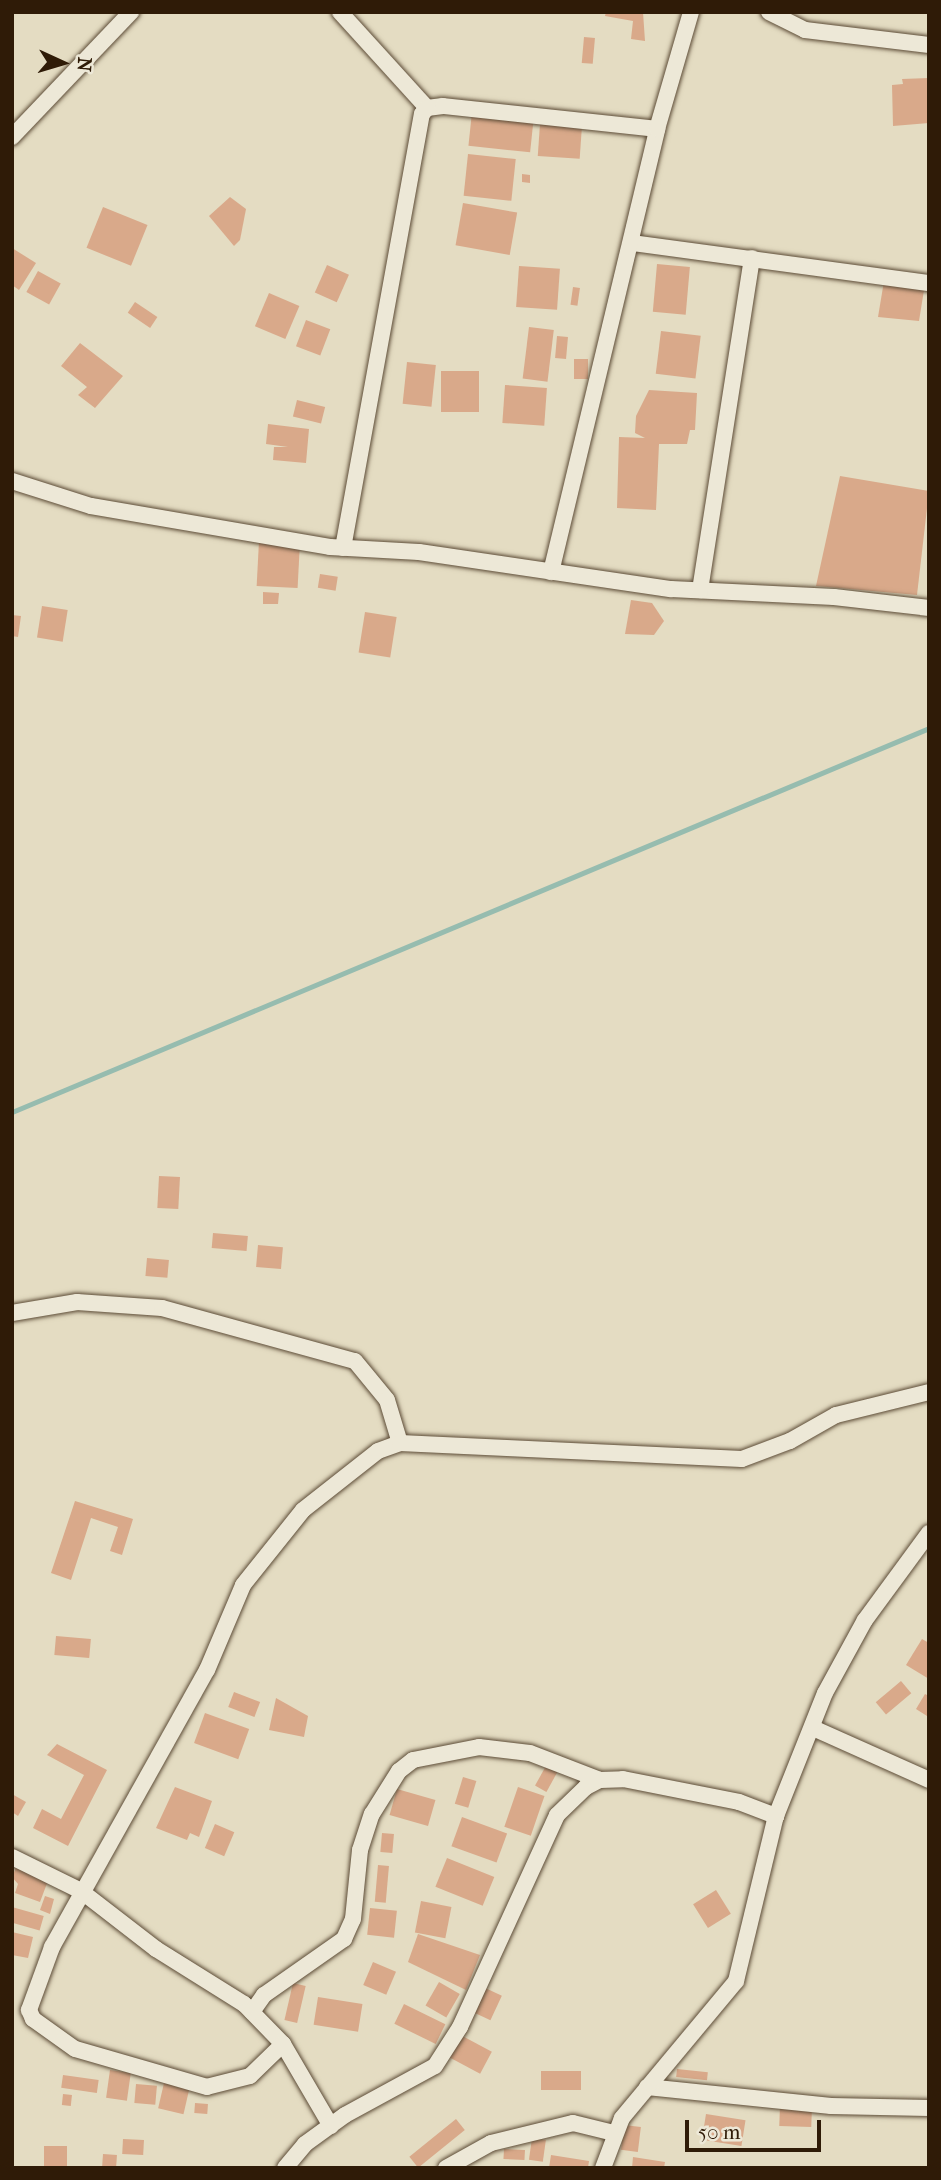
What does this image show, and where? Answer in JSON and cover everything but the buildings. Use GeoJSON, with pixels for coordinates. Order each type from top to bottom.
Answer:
{"type":"FeatureCollection","features":[{"type":"Feature","properties":{"kind":"street"},"geometry":{"type":"LineString","coordinates":[[12,137],[131,12]]}},
{"type":"Feature","properties":{"kind":"street"},"geometry":{"type":"LineString","coordinates":[[340,12],[427,108]]}},
{"type":"Feature","properties":{"kind":"street"},"geometry":{"type":"LineString","coordinates":[[551,572],[632,243],[656,129],[691,12]]}},
{"type":"Feature","properties":{"kind":"street"},"geometry":{"type":"LineString","coordinates":[[769,12],[805,30],[929,45]]}},
{"type":"Feature","properties":{"kind":"street"},"geometry":{"type":"LineString","coordinates":[[427,108],[443,106],[656,129]]}},
{"type":"Feature","properties":{"kind":"street"},"geometry":{"type":"LineString","coordinates":[[343,548],[419,121],[427,108]]}},
{"type":"Feature","properties":{"kind":"street"},"geometry":{"type":"LineString","coordinates":[[632,243],[929,283]]}},
{"type":"Feature","properties":{"kind":"street"},"geometry":{"type":"LineString","coordinates":[[700,590],[752,258]]}},
{"type":"Feature","properties":{"kind":"street"},"geometry":{"type":"LineString","coordinates":[[12,481],[91,506],[343,548],[419,552],[551,572],[700,590],[834,597],[929,608]]}},
{"type":"Feature","properties":{"kind":"street"},"geometry":{"type":"LineString","coordinates":[[12,1313],[77,1302],[162,1308],[355,1361],[387,1400],[400,1443]]}},
{"type":"Feature","properties":{"kind":"street"},"geometry":{"type":"LineString","coordinates":[[283,2044],[250,2076],[208,2087],[75,2049],[33,2020],[29,2000],[81,1891],[188,1705],[243,1585],[303,1510],[378,1451],[400,1443],[741,1459],[790,1441],[836,1415],[929,1392]]}},
{"type":"Feature","properties":{"kind":"street"},"geometry":{"type":"LineString","coordinates":[[603,2168],[614,2133],[647,2087],[736,1981],[776,1816],[825,1693],[865,1620],[929,1533]]}},
{"type":"Feature","properties":{"kind":"street"},"geometry":{"type":"LineString","coordinates":[[813,1728],[929,1780]]}},
{"type":"Feature","properties":{"kind":"street"},"geometry":{"type":"LineString","coordinates":[[252,2012],[264,1995],[344,1939],[353,1919],[360,1850],[372,1814],[399,1771],[413,1760],[479,1746],[530,1752],[600,1780],[623,1779],[699,1794],[776,1816]]}},
{"type":"Feature","properties":{"kind":"street"},"geometry":{"type":"LineString","coordinates":[[285,2168],[331,2126],[435,2066],[460,2027],[557,1815],[600,1780]]}},
{"type":"Feature","properties":{"kind":"street"},"geometry":{"type":"LineString","coordinates":[[12,1857],[81,1891],[146,1942],[252,2012],[283,2044],[331,2126]]}},
{"type":"Feature","properties":{"kind":"street"},"geometry":{"type":"LineString","coordinates":[[647,2087],[831,2106],[929,2108]]}},
{"type":"Feature","properties":{"kind":"street"},"geometry":{"type":"LineString","coordinates":[[446,2168],[491,2143],[573,2123],[614,2133]]}},
{"type":"Feature","properties":{"kind":"waterway"},"geometry":{"type":"LineString","coordinates":[[12,1112],[929,728]]}}]}
